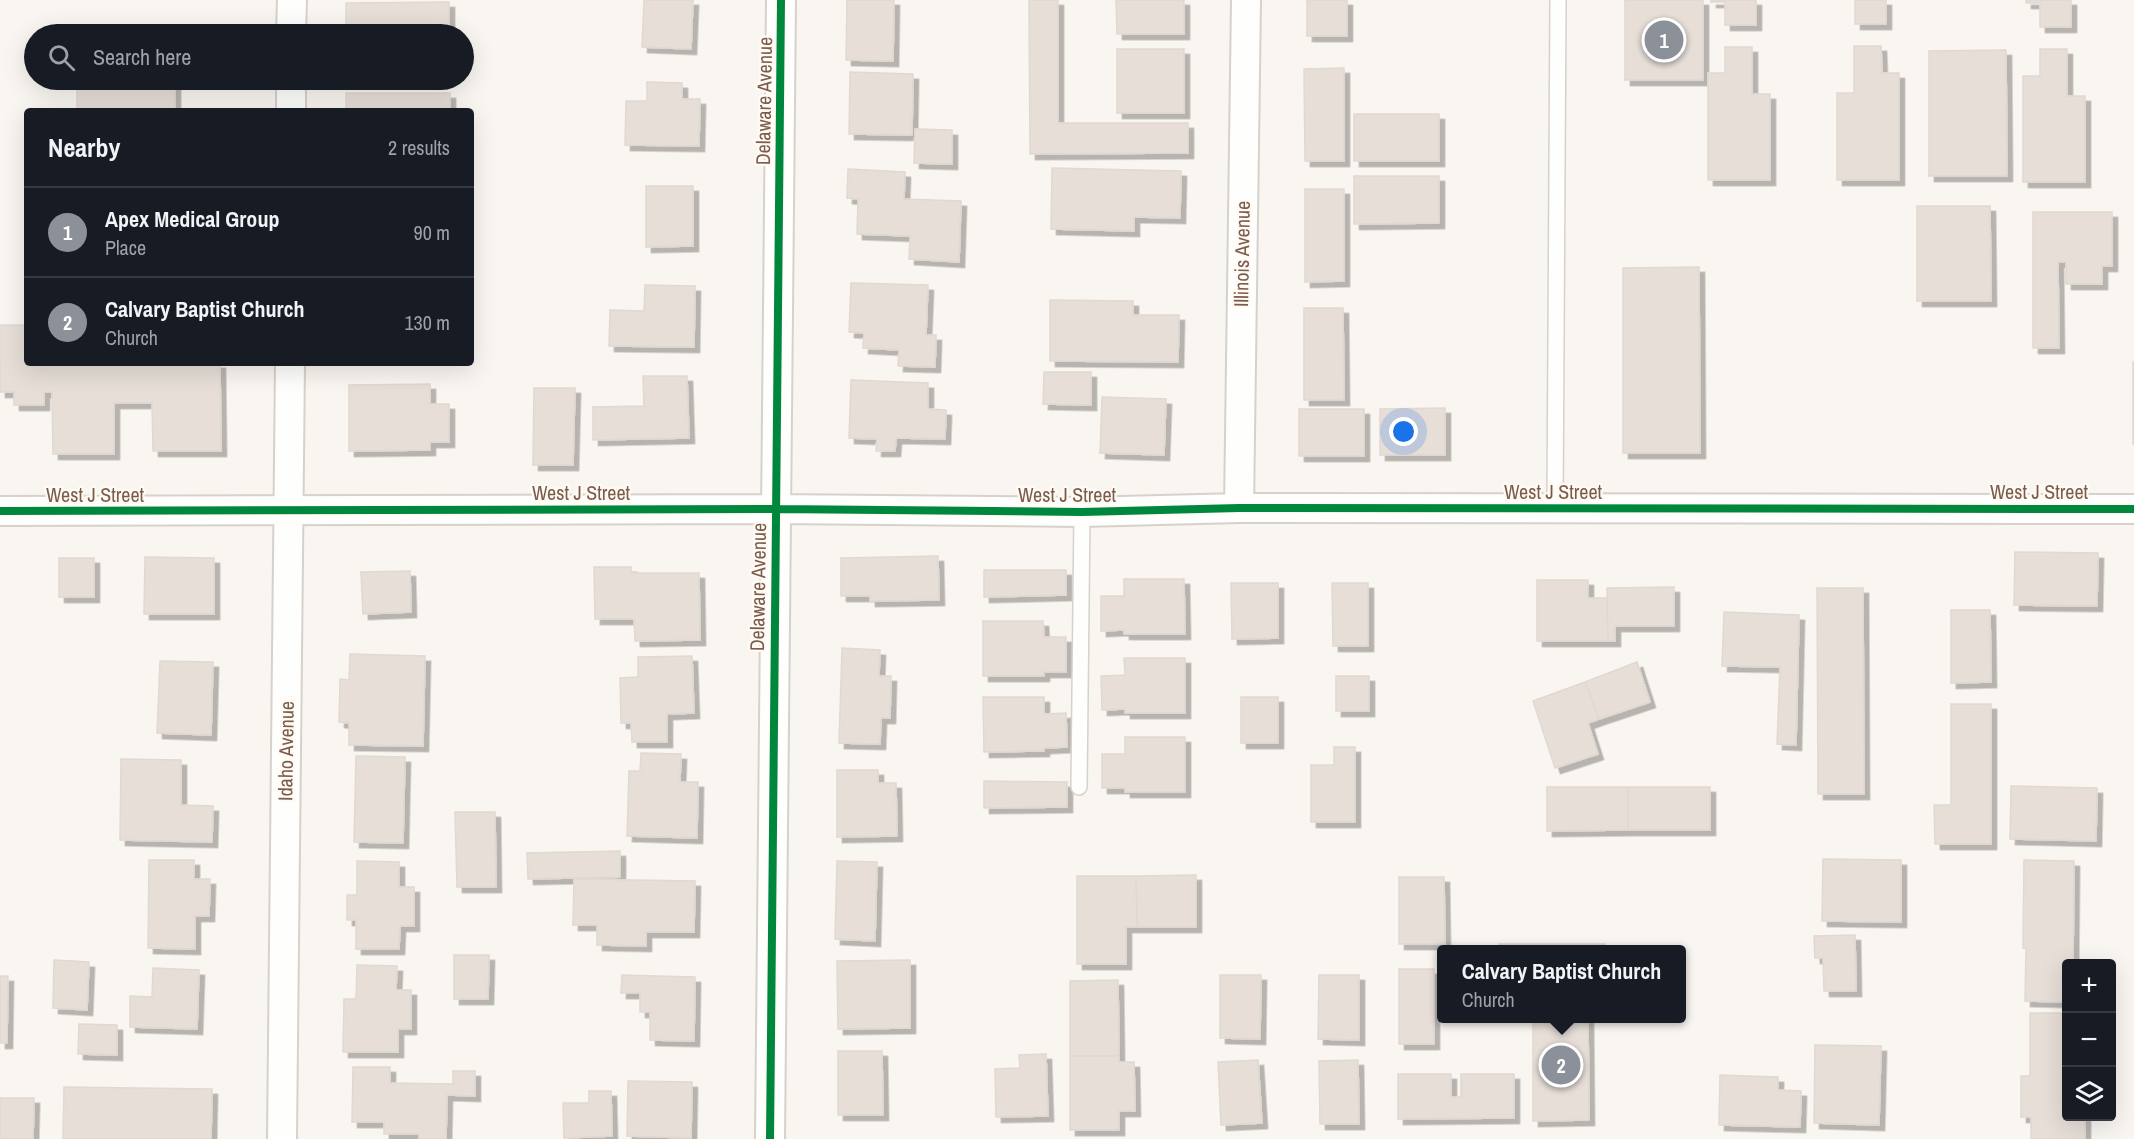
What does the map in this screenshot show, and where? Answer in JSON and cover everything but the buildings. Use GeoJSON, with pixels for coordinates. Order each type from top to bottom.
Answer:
{"type":"FeatureCollection","features":[{"type":"Feature","properties":{"kind":"street"},"geometry":{"type":"LineString","coordinates":[[291,24],[292,0]]}},
{"type":"Feature","properties":{"kind":"street","name":"Delaware Avenue"},"geometry":{"type":"LineString","coordinates":[[770,1139],[781,0]]}},
{"type":"Feature","properties":{"kind":"street","name":"Illinois Avenue"},"geometry":{"type":"LineString","coordinates":[[1239,508],[1246,0]]}},
{"type":"Feature","properties":{"kind":"street"},"geometry":{"type":"LineString","coordinates":[[291,90],[291,108]]}},
{"type":"Feature","properties":{"kind":"street","name":"Idaho Avenue"},"geometry":{"type":"LineString","coordinates":[[282,1139],[290,366]]}},
{"type":"Feature","properties":{"kind":"street","name":"West J Street"},"geometry":{"type":"LineString","coordinates":[[0,511],[776,509],[1082,512],[1239,508],[2134,509]]}},
{"type":"Feature","properties":{"kind":"lane"},"geometry":{"type":"LineString","coordinates":[[1555,508],[1558,0]]}},
{"type":"Feature","properties":{"kind":"lane"},"geometry":{"type":"LineString","coordinates":[[1079,787],[1082,512]]}},
{"type":"Feature","properties":{"kind":"cycle path"},"geometry":{"type":"LineString","coordinates":[[770,1139],[781,0]]}},
{"type":"Feature","properties":{"kind":"cycle path"},"geometry":{"type":"LineString","coordinates":[[0,511],[776,509],[1082,512],[1239,508],[2134,509]]}},
{"type":"Feature","properties":{"kind":"place","name":"Apex Medical Group"},"geometry":{"type":"Point","coordinates":[1664,40]}},
{"type":"Feature","properties":{"kind":"place","name":"Calvary Baptist Church"},"geometry":{"type":"Point","coordinates":[1561,1065]}}]}
